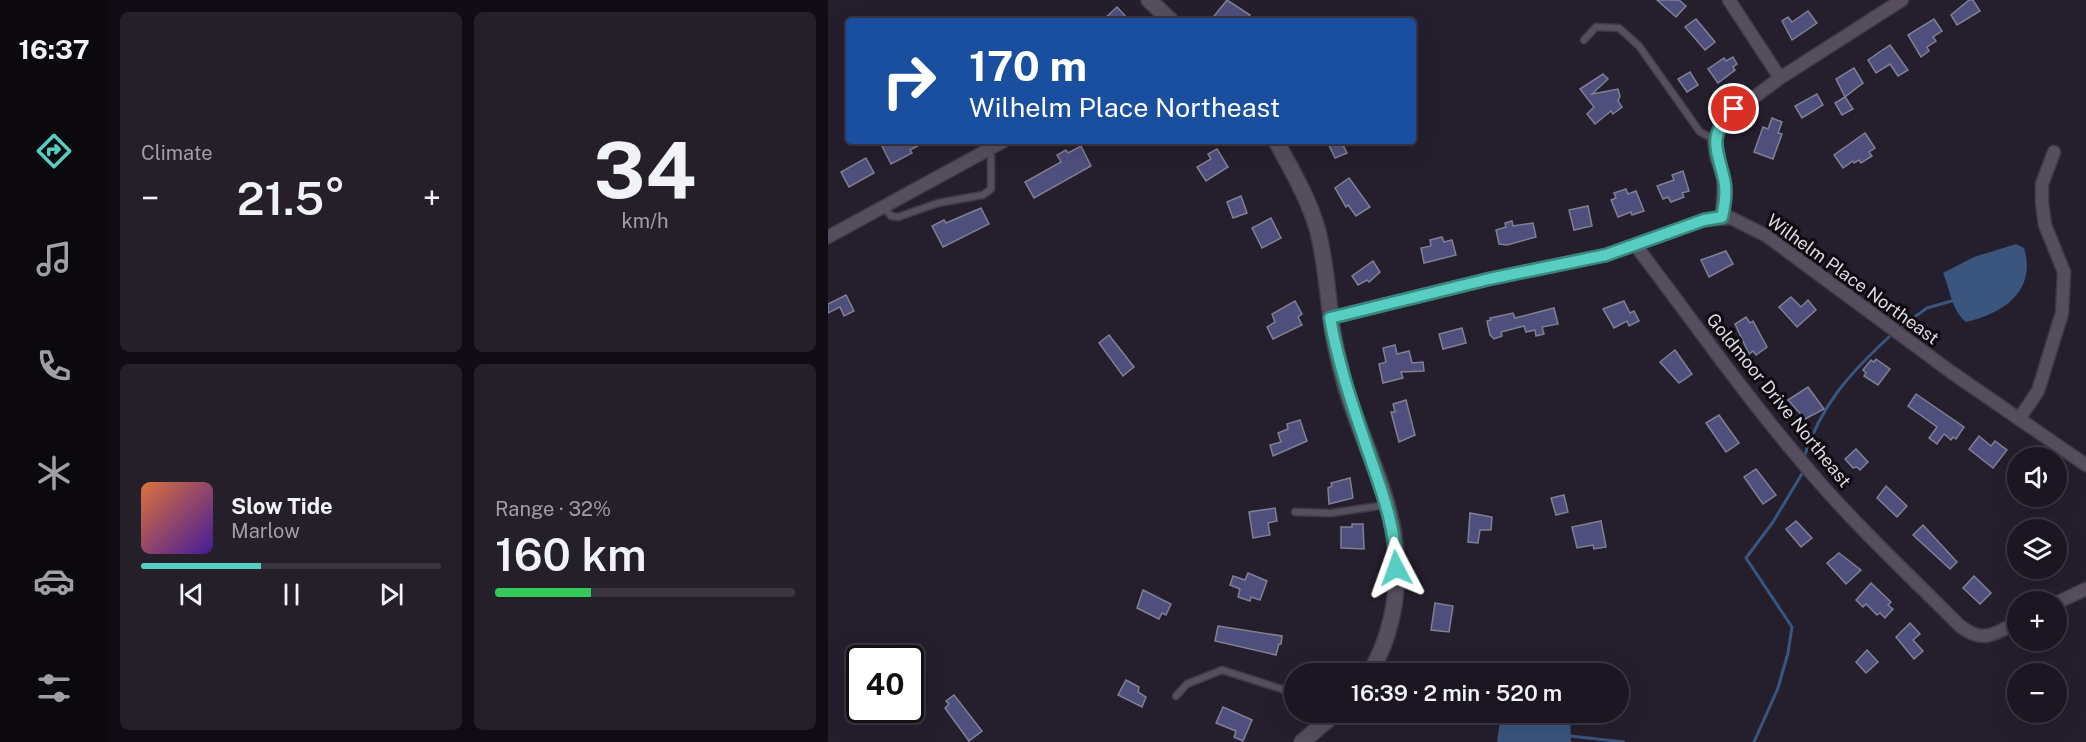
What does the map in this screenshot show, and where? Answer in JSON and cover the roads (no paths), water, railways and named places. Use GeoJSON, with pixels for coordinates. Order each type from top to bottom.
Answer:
{"type":"FeatureCollection","features":[{"type":"Feature","properties":{"kind":"street"},"geometry":{"type":"LineString","coordinates":[[1149,0],[1166,18]]}},
{"type":"Feature","properties":{"kind":"street"},"geometry":{"type":"LineString","coordinates":[[1729,0],[1780,78]]}},
{"type":"Feature","properties":{"kind":"street"},"geometry":{"type":"LineString","coordinates":[[1330,318],[1489,279],[1562,266],[1636,246],[1704,220],[1722,217],[1724,180],[1716,156],[1714,139],[1721,125],[1734,109],[1902,0]]}},
{"type":"Feature","properties":{"kind":"street"},"geometry":{"type":"LineString","coordinates":[[828,237],[999,144]]}},
{"type":"Feature","properties":{"kind":"street"},"geometry":{"type":"LineString","coordinates":[[1278,144],[1299,184],[1317,227],[1330,318],[1346,386],[1387,505],[1396,555],[1394,611],[1385,641],[1374,663]]}},
{"type":"Feature","properties":{"kind":"street"},"geometry":{"type":"LineString","coordinates":[[2019,418],[2038,391],[2062,314],[2064,272],[2045,225],[2042,203],[2042,184],[2054,152]]}},
{"type":"Feature","properties":{"kind":"street","name":"Wilhelm Place Northeast"},"geometry":{"type":"LineString","coordinates":[[1722,217],[1738,220],[1767,236],[2086,465]]}},
{"type":"Feature","properties":{"kind":"street","name":"Goldmoor Drive Northeast"},"geometry":{"type":"LineString","coordinates":[[1636,246],[1729,372],[1802,462],[1960,626],[1975,636],[1986,636],[2007,627]]}},
{"type":"Feature","properties":{"kind":"street"},"geometry":{"type":"LineString","coordinates":[[2067,598],[2086,589]]}},
{"type":"Feature","properties":{"kind":"street"},"geometry":{"type":"LineString","coordinates":[[1306,741],[1325,723]]}},
{"type":"Feature","properties":{"kind":"lane"},"geometry":{"type":"LineString","coordinates":[[1584,40],[1596,27],[1619,28],[1639,46],[1700,132],[1714,139]]}},
{"type":"Feature","properties":{"kind":"lane"},"geometry":{"type":"LineString","coordinates":[[883,207],[891,216],[898,217],[938,203],[983,195],[991,189],[993,183],[988,150]]}},
{"type":"Feature","properties":{"kind":"lane"},"geometry":{"type":"LineString","coordinates":[[1295,512],[1331,513],[1387,505]]}},
{"type":"Feature","properties":{"kind":"lane"},"geometry":{"type":"LineString","coordinates":[[1176,696],[1187,684],[1222,670],[1284,690]]}},
{"type":"Feature","properties":{"kind":"water"},"geometry":{"type":"Polygon","coordinates":[[[2016,244],[2024,248],[2027,263],[2026,276],[2021,288],[2014,298],[1993,313],[1966,322],[1954,306],[1943,273],[1974,257],[2016,244]]]}},
{"type":"Feature","properties":{"kind":"water"},"geometry":{"type":"Polygon","coordinates":[[[1500,723],[1570,723],[1571,742],[1497,742],[1500,723]]]}},
{"type":"Feature","properties":{"kind":"waterway"},"geometry":{"type":"LineString","coordinates":[[1902,326],[1927,308],[1955,300]]}},
{"type":"Feature","properties":{"kind":"waterway"},"geometry":{"type":"LineString","coordinates":[[1804,457],[1819,421],[1838,391],[1889,337]]}},
{"type":"Feature","properties":{"kind":"waterway"},"geometry":{"type":"LineString","coordinates":[[1754,742],[1778,688],[1788,653],[1792,627],[1746,558],[1773,522],[1803,472]]}},
{"type":"Feature","properties":{"kind":"waterway"},"geometry":{"type":"LineString","coordinates":[[1570,736],[1624,742]]}}]}
